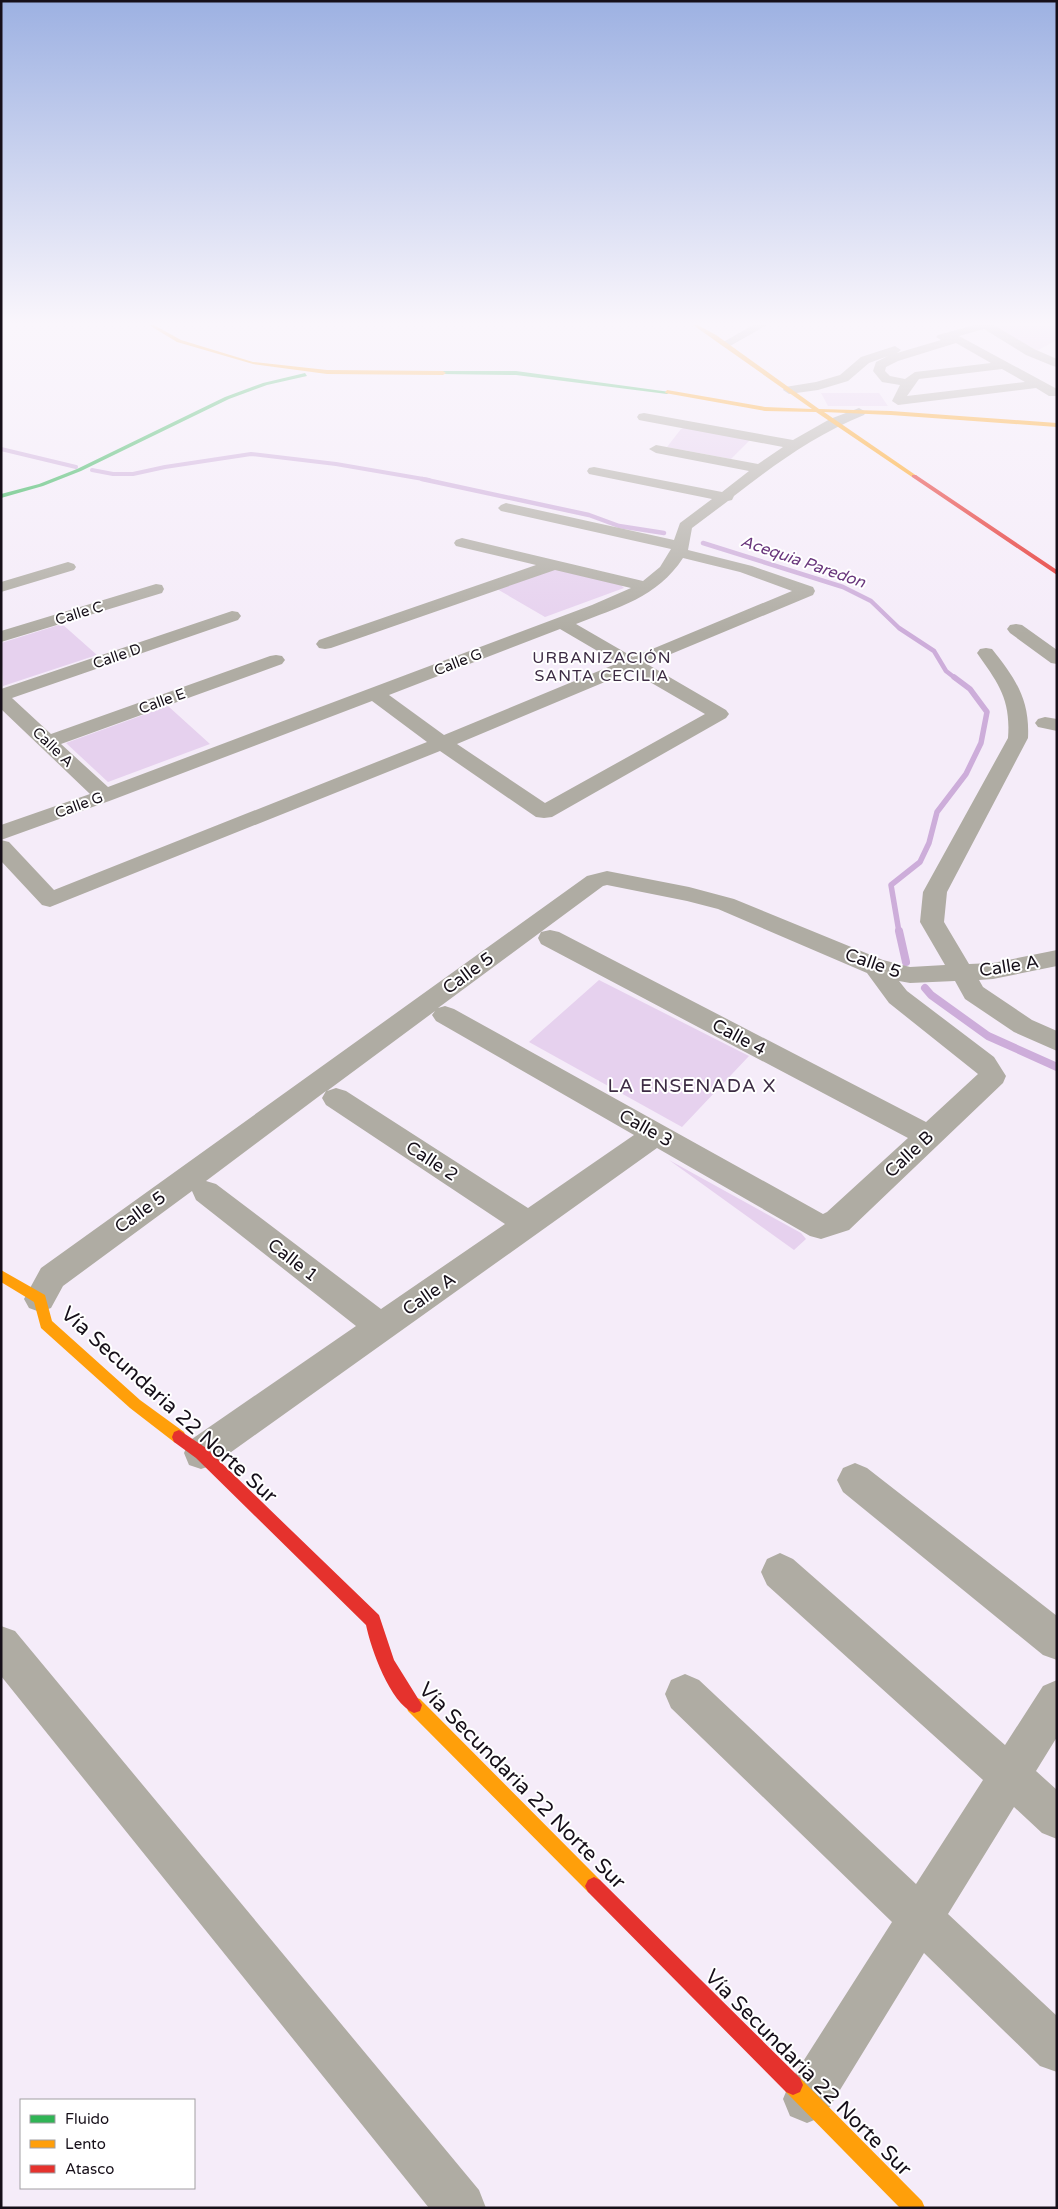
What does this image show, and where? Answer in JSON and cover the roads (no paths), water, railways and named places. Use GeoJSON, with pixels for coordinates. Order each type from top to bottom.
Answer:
{"type":"FeatureCollection","features":[{"type":"Feature","properties":{"kind":"street"},"geometry":{"type":"LineString","coordinates":[[1,496],[85,469],[166,428]]}},
{"type":"Feature","properties":{"kind":"street"},"geometry":{"type":"LineString","coordinates":[[632,478],[674,428]]}},
{"type":"Feature","properties":{"kind":"street"},"geometry":{"type":"LineString","coordinates":[[706,428],[797,445]]}},
{"type":"Feature","properties":{"kind":"street","name":"Calle G"},"geometry":{"type":"LineString","coordinates":[[1,833],[105,796],[562,623],[648,587],[665,574],[680,550],[676,526],[685,526],[727,497],[762,469],[824,428]]}},
{"type":"Feature","properties":{"kind":"street"},"geometry":{"type":"LineString","coordinates":[[843,428],[1057,573]]}},
{"type":"Feature","properties":{"kind":"street"},"geometry":{"type":"LineString","coordinates":[[656,449],[762,469]]}},
{"type":"Feature","properties":{"kind":"street"},"geometry":{"type":"LineString","coordinates":[[594,471],[727,497]]}},
{"type":"Feature","properties":{"kind":"street"},"geometry":{"type":"LineString","coordinates":[[1,847],[50,900],[442,743],[807,591],[746,569],[680,550],[506,508]]}},
{"type":"Feature","properties":{"kind":"street"},"geometry":{"type":"LineString","coordinates":[[462,543],[648,587]]}},
{"type":"Feature","properties":{"kind":"street"},"geometry":{"type":"LineString","coordinates":[[325,644],[553,565]]}},
{"type":"Feature","properties":{"kind":"street"},"geometry":{"type":"LineString","coordinates":[[1,587],[68,567]]}},
{"type":"Feature","properties":{"kind":"street","name":"Calle C"},"geometry":{"type":"LineString","coordinates":[[1,637],[156,589]]}},
{"type":"Feature","properties":{"kind":"street","name":"Calle D"},"geometry":{"type":"LineString","coordinates":[[1,696],[232,616]]}},
{"type":"Feature","properties":{"kind":"street"},"geometry":{"type":"LineString","coordinates":[[375,694],[442,743],[544,812],[719,714],[562,623]]}},
{"type":"Feature","properties":{"kind":"street"},"geometry":{"type":"LineString","coordinates":[[1016,629],[1057,659]]}},
{"type":"Feature","properties":{"kind":"street"},"geometry":{"type":"LineString","coordinates":[[986,653],[1007,679],[1016,701],[1020,721],[1018,738],[935,892],[932,922],[974,993],[1023,1026],[1057,1042]]}},
{"type":"Feature","properties":{"kind":"street","name":"Calle E"},"geometry":{"type":"LineString","coordinates":[[48,742],[276,660]]}},
{"type":"Feature","properties":{"kind":"street","name":"Calle A"},"geometry":{"type":"LineString","coordinates":[[1,696],[105,796]]}},
{"type":"Feature","properties":{"kind":"street","name":"Calle 5"},"geometry":{"type":"LineString","coordinates":[[40,1299],[52,1276],[595,880],[607,878],[621,880],[689,894],[726,904],[876,967],[910,975],[961,973]]}},
{"type":"Feature","properties":{"kind":"street","name":"Calle 4"},"geometry":{"type":"LineString","coordinates":[[550,938],[928,1136]]}},
{"type":"Feature","properties":{"kind":"street","name":"Calle A"},"geometry":{"type":"LineString","coordinates":[[961,973],[993,970],[1057,958]]}},
{"type":"Feature","properties":{"kind":"street","name":"Calle B"},"geometry":{"type":"LineString","coordinates":[[821,1227],[838,1220],[993,1076],[984,1064],[898,997],[876,967]]}},
{"type":"Feature","properties":{"kind":"street","name":"Calle 3"},"geometry":{"type":"LineString","coordinates":[[445,1015],[821,1227]]}},
{"type":"Feature","properties":{"kind":"street","name":"Calle 2"},"geometry":{"type":"LineString","coordinates":[[336,1098],[529,1224]]}},
{"type":"Feature","properties":{"kind":"street","name":"Calle A"},"geometry":{"type":"LineString","coordinates":[[201,1453],[656,1134]]}},
{"type":"Feature","properties":{"kind":"street","name":"Calle 1"},"geometry":{"type":"LineString","coordinates":[[206,1192],[381,1327]]}},
{"type":"Feature","properties":{"kind":"street"},"geometry":{"type":"LineString","coordinates":[[1,1275],[40,1299]]}},
{"type":"Feature","properties":{"kind":"street","name":"Vía Secundaria 22 Norte Sur"},"geometry":{"type":"LineString","coordinates":[[40,1299],[46,1324],[135,1404],[201,1453],[373,1621],[377,1641],[405,1696],[915,2208]]}},
{"type":"Feature","properties":{"kind":"street"},"geometry":{"type":"LineString","coordinates":[[855,1480],[1057,1641]]}},
{"type":"Feature","properties":{"kind":"street"},"geometry":{"type":"LineString","coordinates":[[780,1572],[1057,1818]]}},
{"type":"Feature","properties":{"kind":"street"},"geometry":{"type":"LineString","coordinates":[[1,1645],[461,2208]]}},
{"type":"Feature","properties":{"kind":"street"},"geometry":{"type":"LineString","coordinates":[[685,1694],[1057,2049]]}},
{"type":"Feature","properties":{"kind":"street"},"geometry":{"type":"LineString","coordinates":[[807,2098],[1057,1700]]}},
{"type":"Feature","properties":{"kind":"waterway","name":"Acequia Paredon"},"geometry":{"type":"LineString","coordinates":[[1,449],[76,467]]}},
{"type":"Feature","properties":{"kind":"waterway","name":"Acequia Paredon"},"geometry":{"type":"LineString","coordinates":[[92,470],[113,474],[133,474],[165,467],[251,454],[336,464],[429,480]]}},
{"type":"Feature","properties":{"kind":"waterway","name":"Acequia Paredon"},"geometry":{"type":"LineString","coordinates":[[422,479],[589,515],[619,526],[664,533]]}},
{"type":"Feature","properties":{"kind":"waterway","name":"Acequia Paredon"},"geometry":{"type":"LineString","coordinates":[[703,543],[843,587],[871,601],[899,628],[934,651],[946,671],[955,678]]}},
{"type":"Feature","properties":{"kind":"waterway","name":"Acequia Paredon"},"geometry":{"type":"LineString","coordinates":[[899,932],[891,885],[920,862],[929,843],[937,812],[966,774],[981,743],[987,712],[970,689],[954,677]]}},
{"type":"Feature","properties":{"kind":"waterway","name":"Acequia Paredon"},"geometry":{"type":"LineString","coordinates":[[899,931],[906,962]]}},
{"type":"Feature","properties":{"kind":"waterway","name":"Acequia Paredon"},"geometry":{"type":"LineString","coordinates":[[925,988],[931,995],[988,1036],[1057,1067]]}},
{"type":"Feature","properties":{"kind":"district","name":"URBANIZACIÓN SANTA CECILIA"},"geometry":{"type":"Point","coordinates":[602,667]}},
{"type":"Feature","properties":{"kind":"district","name":"LA ENSENADA X"},"geometry":{"type":"Point","coordinates":[692,1086]}}]}
